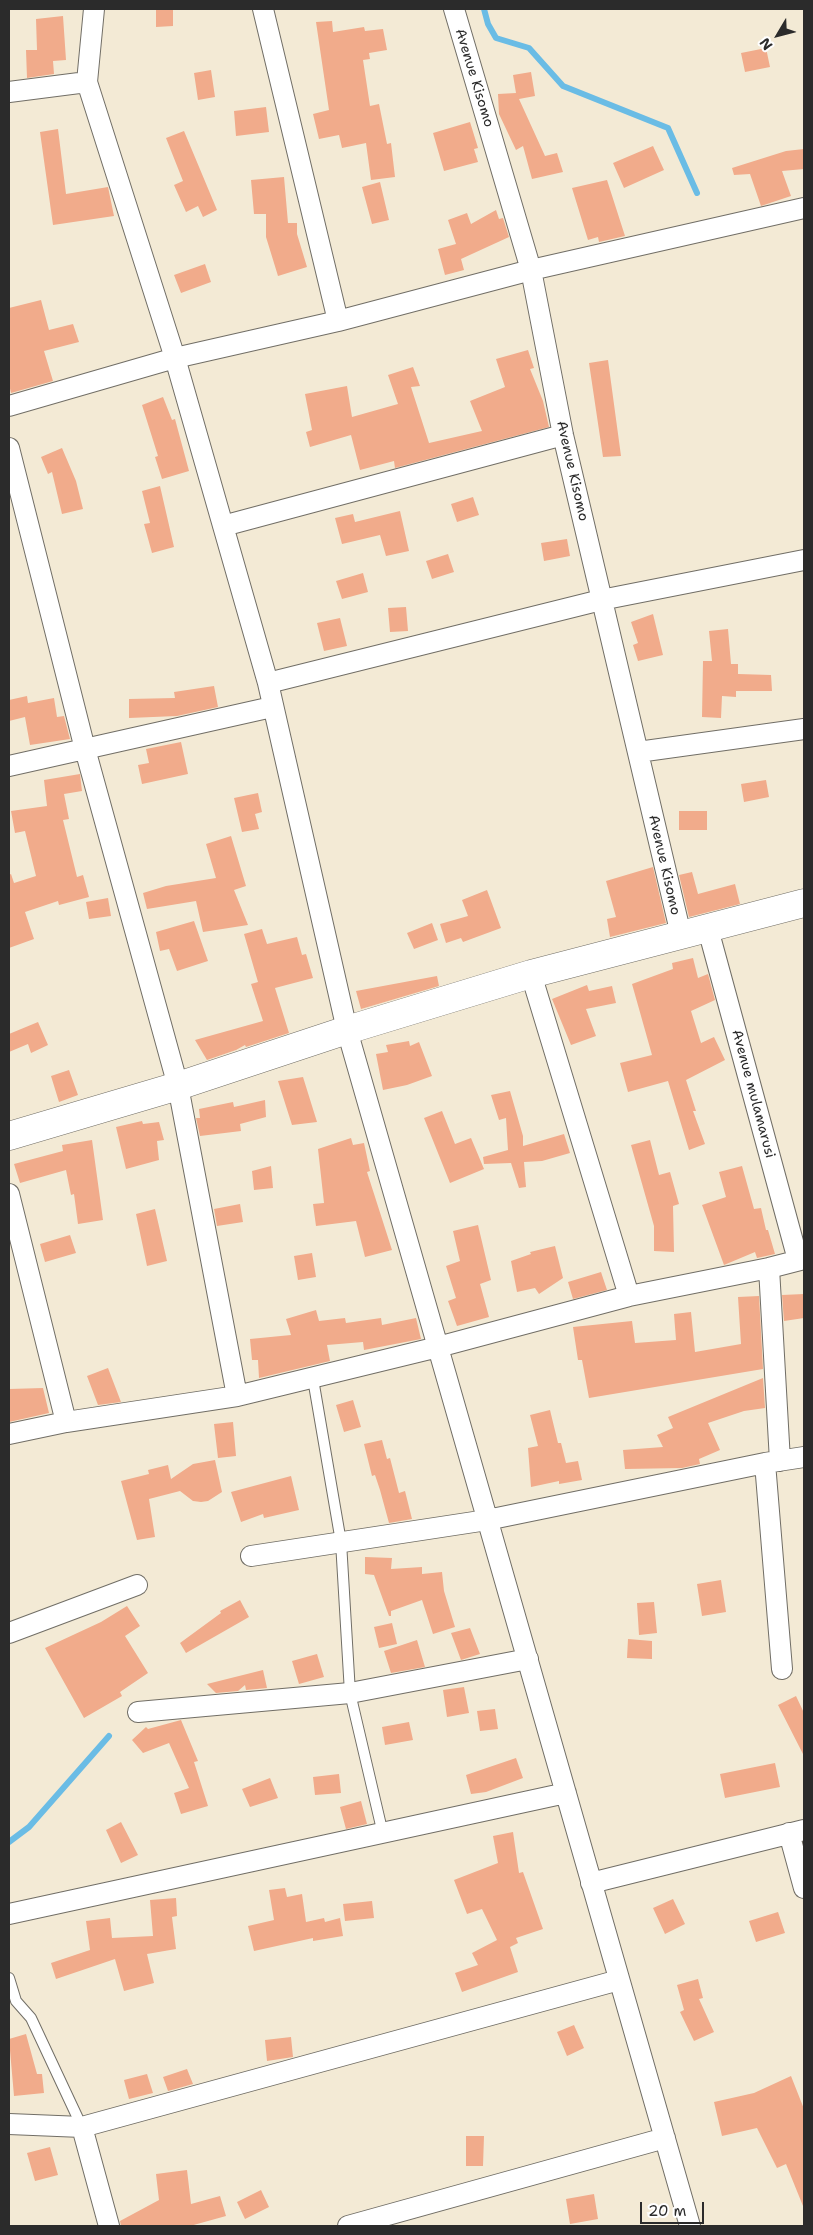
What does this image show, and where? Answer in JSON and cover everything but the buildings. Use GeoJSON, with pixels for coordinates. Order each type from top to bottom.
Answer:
{"type":"FeatureCollection","features":[{"type":"Feature","properties":{"kind":"street"},"geometry":{"type":"LineString","coordinates":[[94,9],[87,82],[176,358],[268,683],[347,1030],[690,2226]]}},
{"type":"Feature","properties":{"kind":"street"},"geometry":{"type":"LineString","coordinates":[[263,9],[338,321]]}},
{"type":"Feature","properties":{"kind":"street","name":"Avenue Kisomo"},"geometry":{"type":"LineString","coordinates":[[454,9],[532,270],[563,435],[681,935]]}},
{"type":"Feature","properties":{"kind":"street"},"geometry":{"type":"LineString","coordinates":[[9,92],[87,82]]}},
{"type":"Feature","properties":{"kind":"street"},"geometry":{"type":"LineString","coordinates":[[9,406],[176,358],[338,321],[532,270],[804,208]]}},
{"type":"Feature","properties":{"kind":"street"},"geometry":{"type":"LineString","coordinates":[[223,526],[563,435]]}},
{"type":"Feature","properties":{"kind":"street"},"geometry":{"type":"LineString","coordinates":[[9,448],[84,749],[178,1086],[237,1396]]}},
{"type":"Feature","properties":{"kind":"street"},"geometry":{"type":"LineString","coordinates":[[268,683],[601,600],[804,560]]}},
{"type":"Feature","properties":{"kind":"street"},"geometry":{"type":"LineString","coordinates":[[9,766],[272,707]]}},
{"type":"Feature","properties":{"kind":"street"},"geometry":{"type":"LineString","coordinates":[[638,752],[804,729]]}},
{"type":"Feature","properties":{"kind":"street"},"geometry":{"type":"LineString","coordinates":[[9,1136],[178,1086],[347,1030],[531,974],[804,903]]}},
{"type":"Feature","properties":{"kind":"street","name":"Avenue mulamarusi"},"geometry":{"type":"LineString","coordinates":[[708,929],[801,1259]]}},
{"type":"Feature","properties":{"kind":"street"},"geometry":{"type":"LineString","coordinates":[[531,974],[629,1296]]}},
{"type":"Feature","properties":{"kind":"street"},"geometry":{"type":"LineString","coordinates":[[9,1194],[66,1422]]}},
{"type":"Feature","properties":{"kind":"street"},"geometry":{"type":"LineString","coordinates":[[9,1434],[66,1422],[237,1396],[438,1347],[629,1296],[769,1268],[801,1259]]}},
{"type":"Feature","properties":{"kind":"street"},"geometry":{"type":"LineString","coordinates":[[769,1268],[773,1462],[782,1669]]}},
{"type":"Feature","properties":{"kind":"street"},"geometry":{"type":"LineString","coordinates":[[251,1556],[487,1520],[804,1457]]}},
{"type":"Feature","properties":{"kind":"street"},"geometry":{"type":"LineString","coordinates":[[9,1633],[137,1585]]}},
{"type":"Feature","properties":{"kind":"street"},"geometry":{"type":"LineString","coordinates":[[138,1712],[350,1693],[528,1659]]}},
{"type":"Feature","properties":{"kind":"street"},"geometry":{"type":"LineString","coordinates":[[9,1914],[566,1793]]}},
{"type":"Feature","properties":{"kind":"street"},"geometry":{"type":"LineString","coordinates":[[591,1883],[796,1831],[804,1888]]}},
{"type":"Feature","properties":{"kind":"street"},"geometry":{"type":"LineString","coordinates":[[9,2124],[82,2127],[619,1980]]}},
{"type":"Feature","properties":{"kind":"street"},"geometry":{"type":"LineString","coordinates":[[82,2127],[109,2226]]}},
{"type":"Feature","properties":{"kind":"street"},"geometry":{"type":"LineString","coordinates":[[348,2226],[665,2138]]}},
{"type":"Feature","properties":{"kind":"lane"},"geometry":{"type":"LineString","coordinates":[[313,1378],[341,1542],[350,1693],[383,1834]]}},
{"type":"Feature","properties":{"kind":"lane"},"geometry":{"type":"LineString","coordinates":[[9,1978],[16,2001],[31,2018],[82,2127]]}},
{"type":"Feature","properties":{"kind":"waterway"},"geometry":{"type":"LineString","coordinates":[[484,9],[488,24],[496,38],[529,48],[563,86],[668,128],[697,193]]}},
{"type":"Feature","properties":{"kind":"waterway"},"geometry":{"type":"LineString","coordinates":[[9,1842],[29,1827],[109,1736]]}}]}
